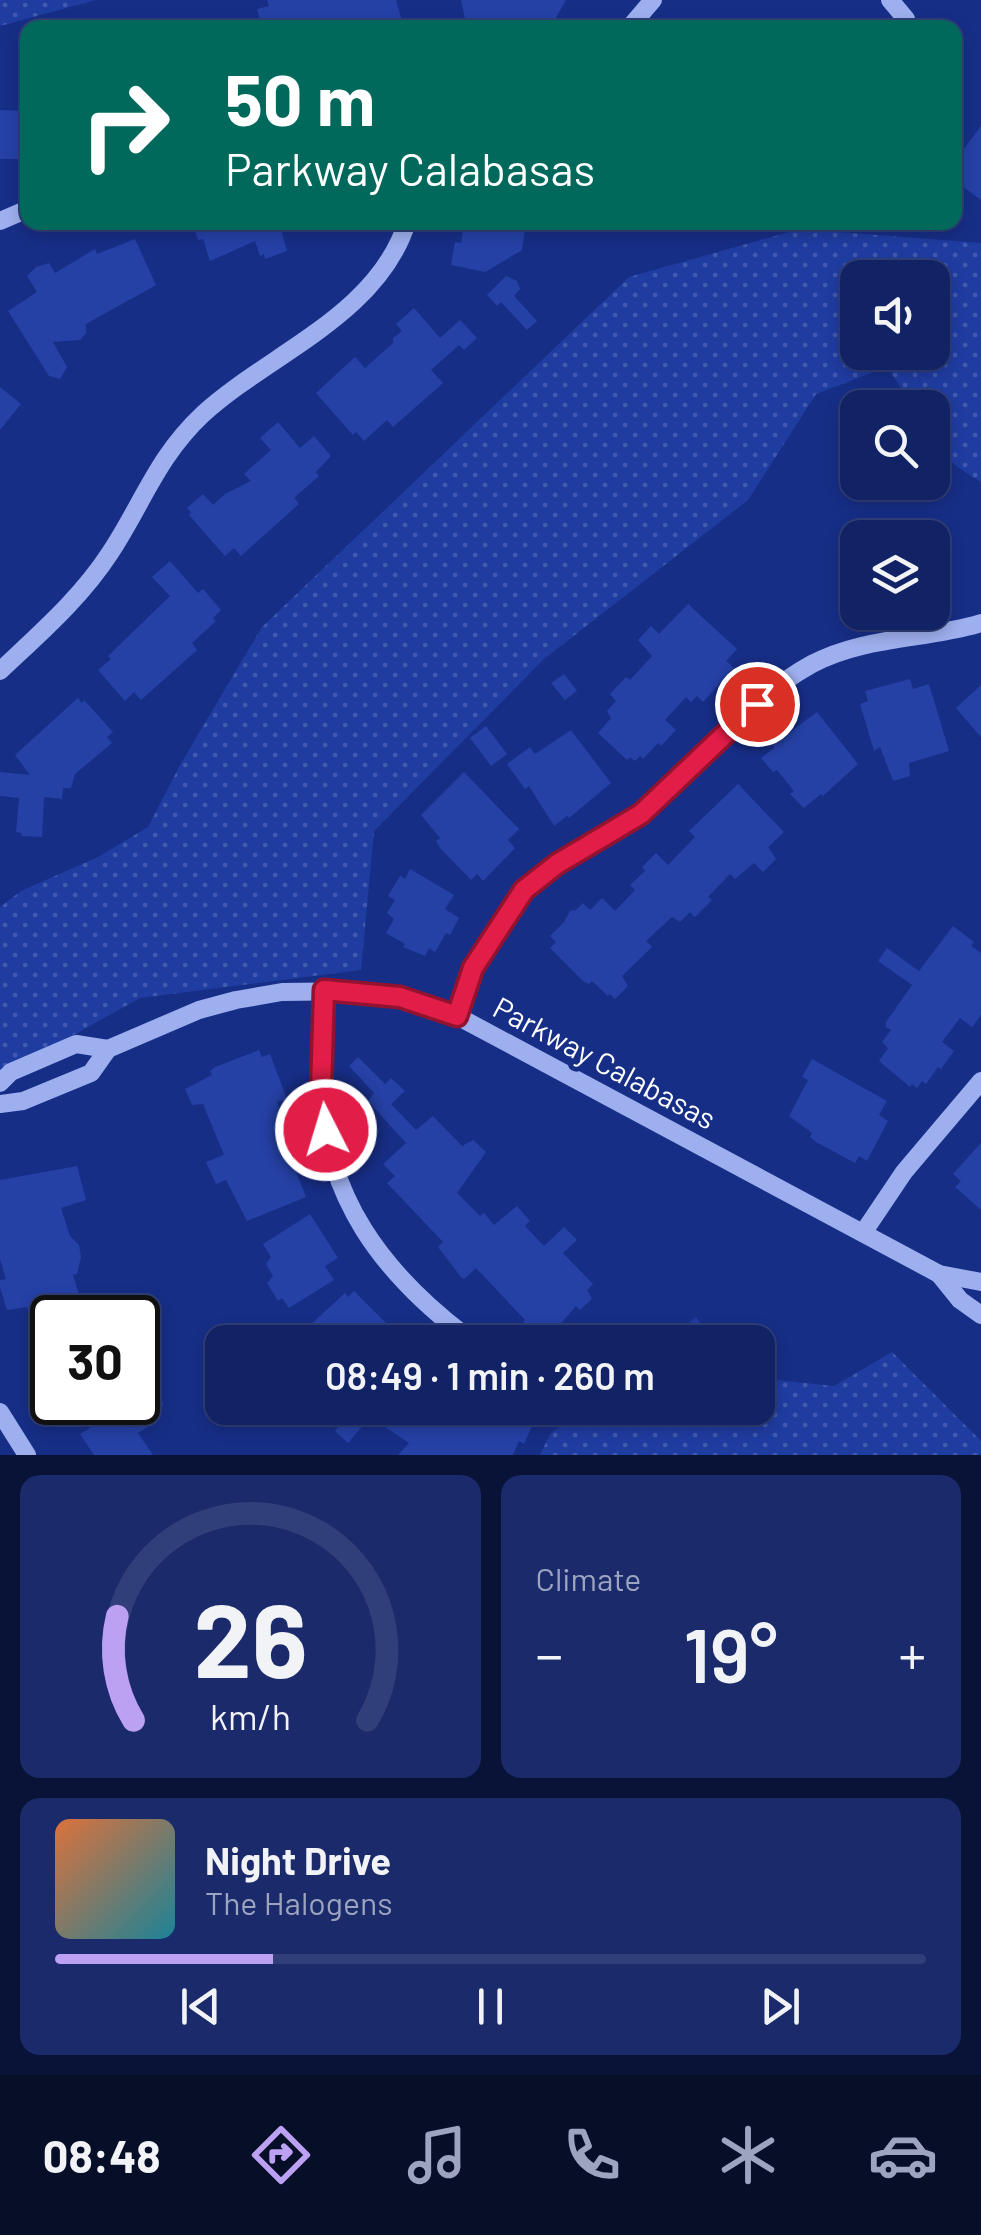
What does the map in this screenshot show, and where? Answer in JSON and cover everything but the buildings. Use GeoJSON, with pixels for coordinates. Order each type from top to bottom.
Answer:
{"type":"FeatureCollection","features":[{"type":"Feature","properties":{"kind":"street"},"geometry":{"type":"LineString","coordinates":[[635,20],[653,0]]}},
{"type":"Feature","properties":{"kind":"street"},"geometry":{"type":"LineString","coordinates":[[890,0],[906,19]]}},
{"type":"Feature","properties":{"kind":"street"},"geometry":{"type":"LineString","coordinates":[[0,671],[85,589],[170,448],[239,385],[367,289],[388,262],[403,230]]}},
{"type":"Feature","properties":{"kind":"street"},"geometry":{"type":"LineString","coordinates":[[457,1016],[473,968],[524,890],[557,864],[641,814],[772,689],[812,664],[852,647],[948,633],[981,623]]}},
{"type":"Feature","properties":{"kind":"street"},"geometry":{"type":"LineString","coordinates":[[324,990],[321,1092],[326,1130],[350,1208],[396,1275],[451,1325]]}},
{"type":"Feature","properties":{"kind":"street","name":"Parkway Calabasas"},"geometry":{"type":"LineString","coordinates":[[0,1104],[23,1100],[91,1073],[108,1049],[199,1010],[282,992],[324,990],[400,997],[457,1016],[940,1274],[981,1282]]}},
{"type":"Feature","properties":{"kind":"street","name":"Parkway Calabasas"},"geometry":{"type":"LineString","coordinates":[[0,1083],[11,1072],[76,1044],[108,1049]]}},
{"type":"Feature","properties":{"kind":"street"},"geometry":{"type":"LineString","coordinates":[[863,1233],[904,1172],[981,1081]]}},
{"type":"Feature","properties":{"kind":"street","name":"Parkway Calabasas"},"geometry":{"type":"LineString","coordinates":[[940,1274],[960,1300],[981,1315]]}},
{"type":"Feature","properties":{"kind":"street"},"geometry":{"type":"LineString","coordinates":[[0,1412],[27,1455]]}},
{"type":"Feature","properties":{"kind":"shaded area"},"geometry":{"type":"Polygon","coordinates":[[[0,0],[96,0],[20,20],[0,26],[0,0]]]}},
{"type":"Feature","properties":{"kind":"shaded area"},"geometry":{"type":"Polygon","coordinates":[[[796,230],[981,243],[981,482],[950,460],[950,390],[903,390],[889,370],[950,370],[950,260],[840,260],[840,370],[879,370],[816,394],[748,500],[544,659],[374,831],[361,970],[140,998],[0,1076],[0,907],[21,891],[98,857],[148,827],[262,627],[629,277],[796,230]]]}},
{"type":"Feature","properties":{"kind":"shaded area"},"geometry":{"type":"Polygon","coordinates":[[[696,1317],[701,1325],[686,1325],[696,1317]]]}},
{"type":"Feature","properties":{"kind":"shaded area"},"geometry":{"type":"Polygon","coordinates":[[[892,1352],[981,1441],[981,1455],[540,1455],[550,1434],[561,1425],[775,1425],[775,1380],[834,1386],[892,1352]]]}},
{"type":"Feature","properties":{"kind":"route"},"geometry":{"type":"LineString","coordinates":[[326,1130],[321,1092],[324,990],[400,997],[457,1016],[473,968],[524,890],[557,864],[641,814],[757,704]]}}]}
